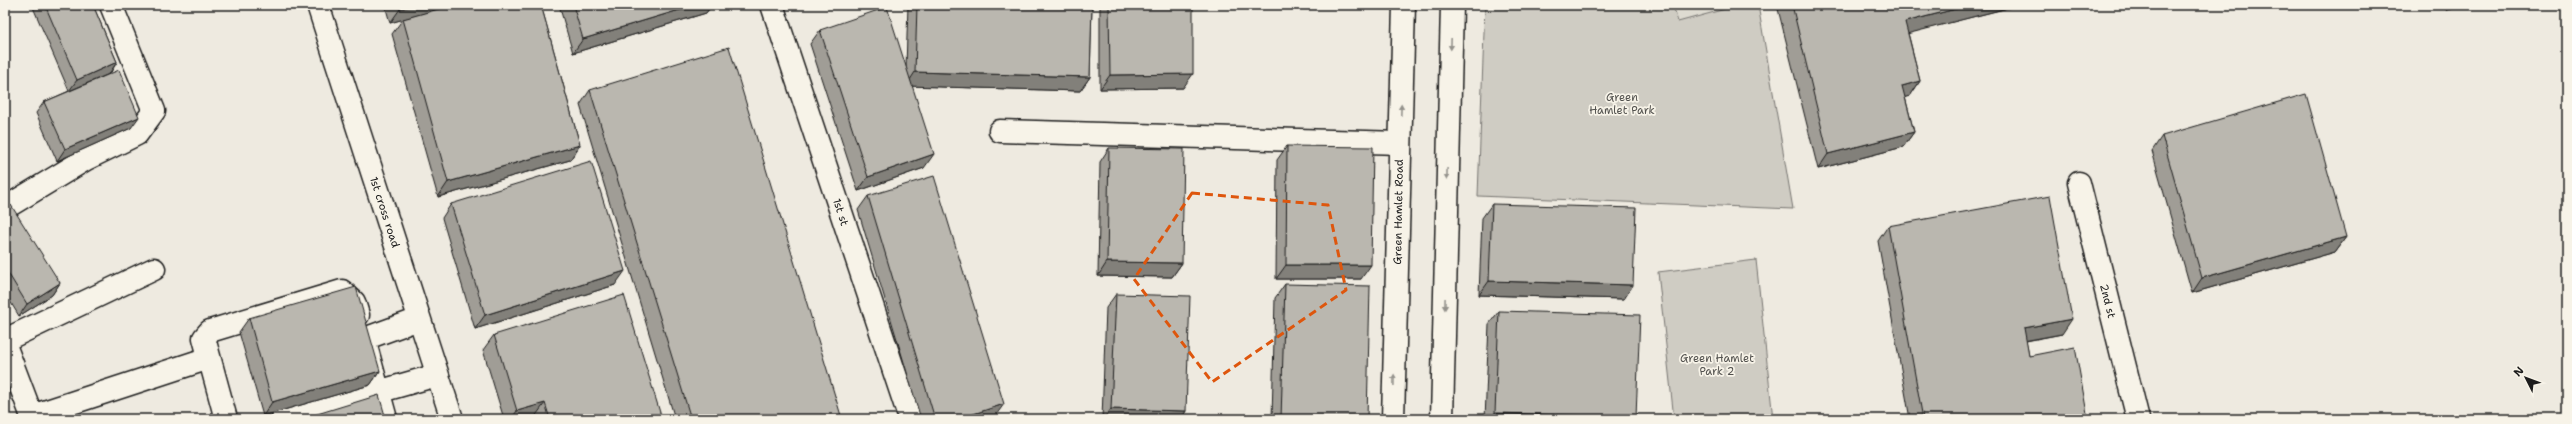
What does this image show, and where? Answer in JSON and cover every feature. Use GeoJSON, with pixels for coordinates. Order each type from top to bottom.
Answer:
{"type":"FeatureCollection","features":[{"type":"Feature","properties":{"kind":"street"},"geometry":{"type":"LineString","coordinates":[[5,208],[86,159],[137,134],[154,111],[111,5]]}},
{"type":"Feature","properties":{"kind":"street","name":"1st cross road"},"geometry":{"type":"LineString","coordinates":[[318,5],[452,419]]}},
{"type":"Feature","properties":{"kind":"street","name":"1st st"},"geometry":{"type":"LineString","coordinates":[[772,5],[910,419]]}},
{"type":"Feature","properties":{"kind":"street","name":"Green Hamlet Road"},"geometry":{"type":"LineString","coordinates":[[1393,419],[1404,5]]}},
{"type":"Feature","properties":{"kind":"street"},"geometry":{"type":"LineString","coordinates":[[1442,419],[1452,5]]}},
{"type":"Feature","properties":{"kind":"street"},"geometry":{"type":"LineString","coordinates":[[1000,131],[1400,143]]}},
{"type":"Feature","properties":{"kind":"street","name":"2nd st"},"geometry":{"type":"LineString","coordinates":[[2079,183],[2138,419]]}},
{"type":"Feature","properties":{"kind":"street"},"geometry":{"type":"LineString","coordinates":[[5,340],[154,269]]}},
{"type":"Feature","properties":{"kind":"street"},"geometry":{"type":"LineString","coordinates":[[226,419],[204,338],[210,331],[342,291],[354,302],[386,419]]}},
{"type":"Feature","properties":{"kind":"street"},"geometry":{"type":"LineString","coordinates":[[364,339],[419,318]]}},
{"type":"Feature","properties":{"kind":"street"},"geometry":{"type":"LineString","coordinates":[[5,344],[32,417],[210,358]]}},
{"type":"Feature","properties":{"kind":"street"},"geometry":{"type":"LineString","coordinates":[[283,419],[437,375]]}},
{"type":"Feature","properties":{"kind":"highlighted area"},"geometry":{"type":"Polygon","coordinates":[[[1192,193],[1328,205],[1346,290],[1212,382],[1134,279],[1192,193]]]}},
{"type":"Feature","properties":{"kind":"shaded area"},"geometry":{"type":"Polygon","coordinates":[[[1674,5],[1740,5],[1678,22],[1674,5]]]}},
{"type":"Feature","properties":{"kind":"green space","name":"Green Hamlet Park"},"geometry":{"type":"Polygon","coordinates":[[[1485,5],[1673,5],[1678,22],[1740,5],[1758,5],[1793,209],[1478,196],[1485,5]]]}},
{"type":"Feature","properties":{"kind":"green space","name":"Green Hamlet Park 2"},"geometry":{"type":"Polygon","coordinates":[[[1756,260],[1773,419],[1674,419],[1658,272],[1756,260]]]}},
{"type":"Feature","properties":{"kind":"building"},"geometry":{"type":"Polygon","coordinates":[[[45,5],[93,5],[117,62],[77,80],[45,5]]]}},
{"type":"Feature","properties":{"kind":"building"},"geometry":{"type":"Polygon","coordinates":[[[399,5],[414,5],[400,9],[399,5]]]}},
{"type":"Feature","properties":{"kind":"building"},"geometry":{"type":"Polygon","coordinates":[[[453,5],[541,5],[580,145],[448,182],[403,19],[453,5]]]}},
{"type":"Feature","properties":{"kind":"building"},"geometry":{"type":"Polygon","coordinates":[[[573,5],[696,5],[583,39],[573,5]]]}},
{"type":"Feature","properties":{"kind":"building"},"geometry":{"type":"Polygon","coordinates":[[[917,5],[1092,5],[1090,77],[915,72],[917,5]]]}},
{"type":"Feature","properties":{"kind":"building"},"geometry":{"type":"Polygon","coordinates":[[[1109,5],[1193,5],[1193,74],[1110,75],[1109,5]]]}},
{"type":"Feature","properties":{"kind":"building"},"geometry":{"type":"Polygon","coordinates":[[[1792,5],[1971,5],[1905,22],[1920,81],[1902,86],[1914,132],[1828,154],[1792,5]]]}},
{"type":"Feature","properties":{"kind":"building"},"geometry":{"type":"Polygon","coordinates":[[[887,7],[934,154],[868,177],[820,30],[887,7]]]}},
{"type":"Feature","properties":{"kind":"building"},"geometry":{"type":"Polygon","coordinates":[[[729,47],[842,419],[691,419],[590,90],[729,47]]]}},
{"type":"Feature","properties":{"kind":"building"},"geometry":{"type":"Polygon","coordinates":[[[119,70],[139,117],[65,149],[44,102],[119,70]]]}},
{"type":"Feature","properties":{"kind":"building"},"geometry":{"type":"Polygon","coordinates":[[[2306,94],[2346,237],[2202,278],[2162,136],[2306,94]]]}},
{"type":"Feature","properties":{"kind":"building"},"geometry":{"type":"Polygon","coordinates":[[[1287,146],[1373,147],[1371,265],[1286,265],[1287,146]]]}},
{"type":"Feature","properties":{"kind":"building"},"geometry":{"type":"Polygon","coordinates":[[[1109,148],[1184,149],[1182,263],[1107,262],[1109,148]]]}},
{"type":"Feature","properties":{"kind":"building"},"geometry":{"type":"Polygon","coordinates":[[[591,161],[625,271],[485,315],[451,204],[591,161]]]}},
{"type":"Feature","properties":{"kind":"building"},"geometry":{"type":"Polygon","coordinates":[[[934,176],[1004,404],[958,419],[935,419],[868,196],[934,176]]]}},
{"type":"Feature","properties":{"kind":"building"},"geometry":{"type":"Polygon","coordinates":[[[2050,196],[2072,319],[2024,328],[2029,356],[2075,347],[2088,419],[1923,419],[1888,226],[2050,196]]]}},
{"type":"Feature","properties":{"kind":"building"},"geometry":{"type":"Polygon","coordinates":[[[1492,204],[1636,208],[1633,285],[1489,281],[1492,204]]]}},
{"type":"Feature","properties":{"kind":"building"},"geometry":{"type":"Polygon","coordinates":[[[11,205],[60,283],[27,304],[5,268],[5,209],[11,205]]]}},
{"type":"Feature","properties":{"kind":"building"},"geometry":{"type":"Polygon","coordinates":[[[1285,284],[1370,286],[1367,419],[1281,419],[1285,284]]]}},
{"type":"Feature","properties":{"kind":"building"},"geometry":{"type":"Polygon","coordinates":[[[356,287],[380,371],[272,402],[249,318],[356,287]]]}},
{"type":"Feature","properties":{"kind":"building"},"geometry":{"type":"Polygon","coordinates":[[[1116,294],[1190,296],[1186,411],[1111,409],[1116,294]]]}},
{"type":"Feature","properties":{"kind":"building"},"geometry":{"type":"Polygon","coordinates":[[[624,295],[662,419],[550,419],[545,403],[517,411],[494,335],[624,295]]]}},
{"type":"Feature","properties":{"kind":"building"},"geometry":{"type":"Polygon","coordinates":[[[1499,311],[1640,315],[1636,417],[1495,413],[1499,311]]]}},
{"type":"Feature","properties":{"kind":"building"},"geometry":{"type":"Polygon","coordinates":[[[379,395],[386,419],[301,419],[379,395]]]}}]}
